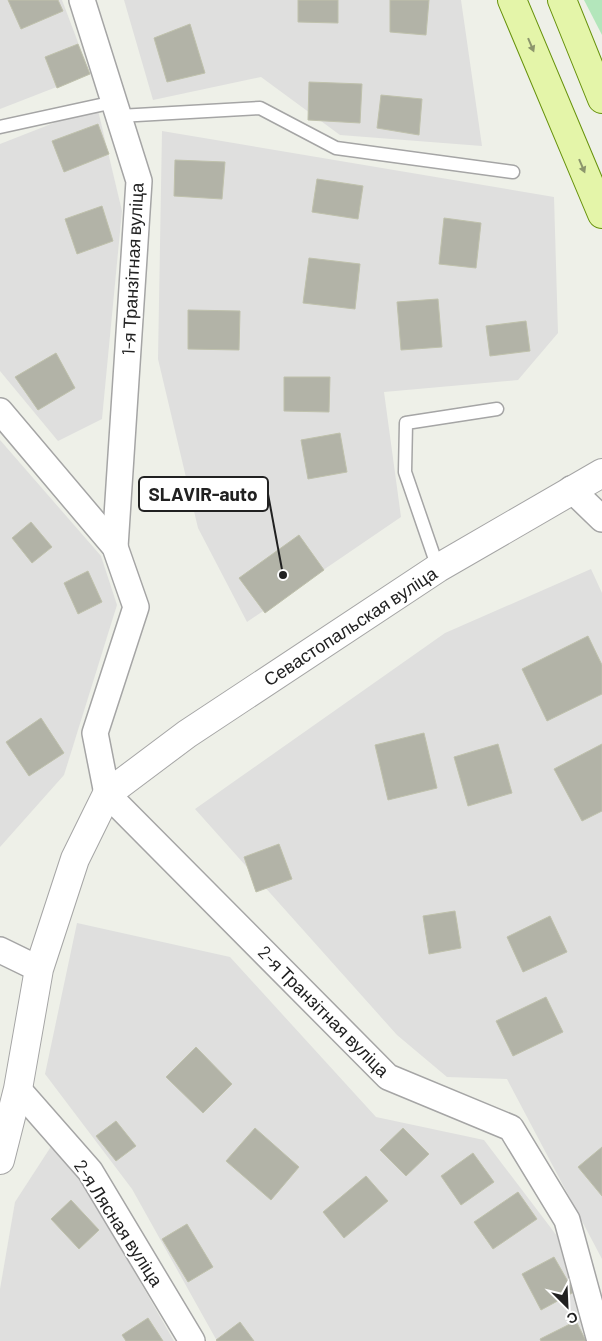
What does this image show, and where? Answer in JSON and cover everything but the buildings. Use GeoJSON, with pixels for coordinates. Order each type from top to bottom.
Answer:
{"type":"FeatureCollection","features":[{"type":"Feature","properties":{"kind":"main road"},"geometry":{"type":"LineString","coordinates":[[512,0],[602,214]]}},
{"type":"Feature","properties":{"kind":"main road"},"geometry":{"type":"LineString","coordinates":[[562,0],[602,99]]}},
{"type":"Feature","properties":{"kind":"street","name":"1-я Транзітная вуліца"},"geometry":{"type":"LineString","coordinates":[[82,0],[139,181],[115,547]]}},
{"type":"Feature","properties":{"kind":"street"},"geometry":{"type":"LineString","coordinates":[[0,411],[115,547],[136,607],[95,733],[107,794]]}},
{"type":"Feature","properties":{"kind":"street","name":"Севастопальская вуліца"},"geometry":{"type":"LineString","coordinates":[[0,1160],[18,1089],[39,968],[75,858],[107,794],[186,734],[438,568],[602,473]]}},
{"type":"Feature","properties":{"kind":"street"},"geometry":{"type":"LineString","coordinates":[[572,489],[602,519]]}},
{"type":"Feature","properties":{"kind":"street","name":"2-я Транзітная вуліца"},"geometry":{"type":"LineString","coordinates":[[107,794],[388,1077],[511,1128],[567,1220],[600,1341]]}},
{"type":"Feature","properties":{"kind":"street"},"geometry":{"type":"LineString","coordinates":[[0,950],[39,968]]}},
{"type":"Feature","properties":{"kind":"street","name":"2-я Лясная вуліца"},"geometry":{"type":"LineString","coordinates":[[18,1089],[90,1171],[192,1341]]}},
{"type":"Feature","properties":{"kind":"lane"},"geometry":{"type":"LineString","coordinates":[[0,128],[116,109],[260,108],[336,148],[513,172]]}},
{"type":"Feature","properties":{"kind":"lane"},"geometry":{"type":"LineString","coordinates":[[438,568],[405,472],[406,423],[497,409]]}},
{"type":"Feature","properties":{"kind":"shaded area"},"geometry":{"type":"Polygon","coordinates":[[[0,0],[62,0],[90,74],[0,109],[0,0]]]}},
{"type":"Feature","properties":{"kind":"shaded area"},"geometry":{"type":"Polygon","coordinates":[[[124,0],[461,0],[482,146],[340,135],[261,77],[153,100],[124,0]]]}},
{"type":"Feature","properties":{"kind":"shaded area"},"geometry":{"type":"Polygon","coordinates":[[[97,106],[122,211],[102,419],[58,441],[0,371],[0,144],[97,106]]]}},
{"type":"Feature","properties":{"kind":"shaded area"},"geometry":{"type":"Polygon","coordinates":[[[162,131],[554,197],[558,333],[518,380],[384,392],[401,517],[247,622],[198,528],[158,359],[162,131]]]}},
{"type":"Feature","properties":{"kind":"shaded area"},"geometry":{"type":"Polygon","coordinates":[[[0,440],[101,556],[117,605],[64,775],[0,847],[0,440]]]}},
{"type":"Feature","properties":{"kind":"shaded area"},"geometry":{"type":"Polygon","coordinates":[[[591,569],[602,593],[602,1259],[507,1079],[447,1077],[397,1035],[195,809],[445,633],[591,569]]]}},
{"type":"Feature","properties":{"kind":"shaded area"},"geometry":{"type":"Polygon","coordinates":[[[77,923],[230,957],[376,1117],[484,1140],[557,1236],[585,1341],[217,1341],[132,1189],[45,1074],[77,923]]]}},
{"type":"Feature","properties":{"kind":"shaded area"},"geometry":{"type":"Polygon","coordinates":[[[52,1145],[81,1179],[174,1341],[0,1341],[0,1289],[15,1202],[52,1145]]]}},
{"type":"Feature","properties":{"kind":"green space"},"geometry":{"type":"Polygon","coordinates":[[[584,0],[602,0],[602,35],[584,0]]]}},
{"type":"Feature","properties":{"kind":"place","name":"SLAVIR-auto"},"geometry":{"type":"Point","coordinates":[283,575]}}]}
